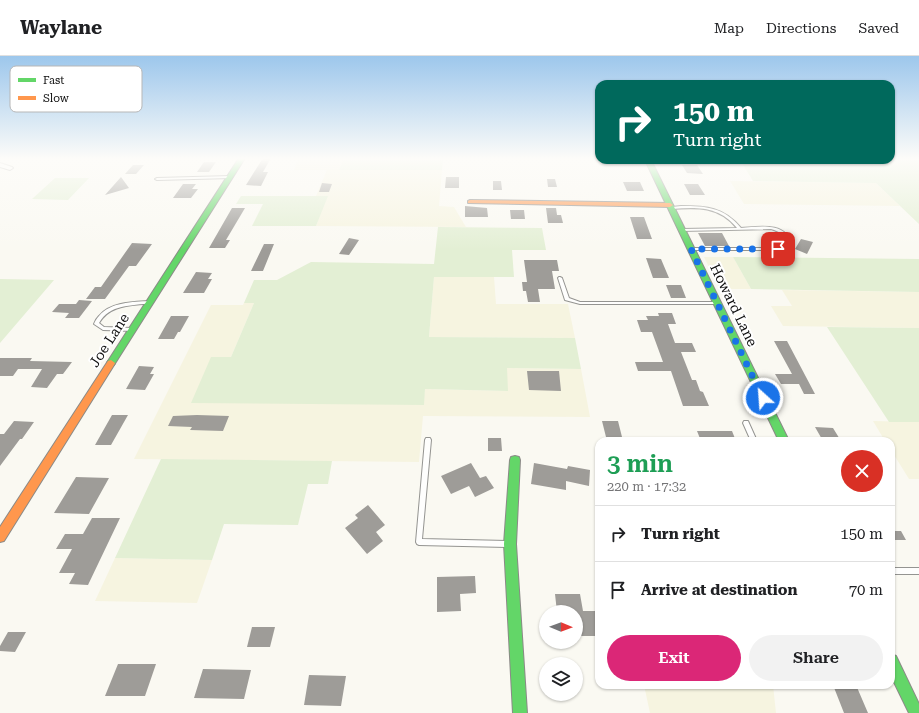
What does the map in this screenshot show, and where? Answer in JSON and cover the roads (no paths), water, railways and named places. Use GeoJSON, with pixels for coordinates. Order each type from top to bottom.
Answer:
{"type":"FeatureCollection","features":[{"type":"Feature","properties":{"kind":"street","name":"Joe Lane"},"geometry":{"type":"LineString","coordinates":[[0,537],[223,189]]}},
{"type":"Feature","properties":{"kind":"street","name":"Howard Lane"},"geometry":{"type":"LineString","coordinates":[[662,189],[782,437]]}},
{"type":"Feature","properties":{"kind":"street"},"geometry":{"type":"LineString","coordinates":[[470,202],[671,207]]}},
{"type":"Feature","properties":{"kind":"street"},"geometry":{"type":"LineString","coordinates":[[515,460],[510,544],[520,713]]}},
{"type":"Feature","properties":{"kind":"street"},"geometry":{"type":"LineString","coordinates":[[895,669],[916,713]]}},
{"type":"Feature","properties":{"kind":"lane"},"geometry":{"type":"LineString","coordinates":[[671,207],[693,206],[715,210],[732,219],[739,228]]}},
{"type":"Feature","properties":{"kind":"lane"},"geometry":{"type":"LineString","coordinates":[[682,230],[771,228],[788,236],[789,245],[778,249],[691,249]]}},
{"type":"Feature","properties":{"kind":"lane"},"geometry":{"type":"LineString","coordinates":[[560,278],[567,299],[580,303],[718,303]]}},
{"type":"Feature","properties":{"kind":"lane"},"geometry":{"type":"LineString","coordinates":[[132,330],[103,328],[96,324],[99,316],[108,310],[150,302]]}},
{"type":"Feature","properties":{"kind":"lane"},"geometry":{"type":"LineString","coordinates":[[746,423],[752,437]]}},
{"type":"Feature","properties":{"kind":"lane"},"geometry":{"type":"LineString","coordinates":[[428,440],[419,542],[510,544]]}},
{"type":"Feature","properties":{"kind":"lane"},"geometry":{"type":"LineString","coordinates":[[895,571],[919,571]]}}]}
